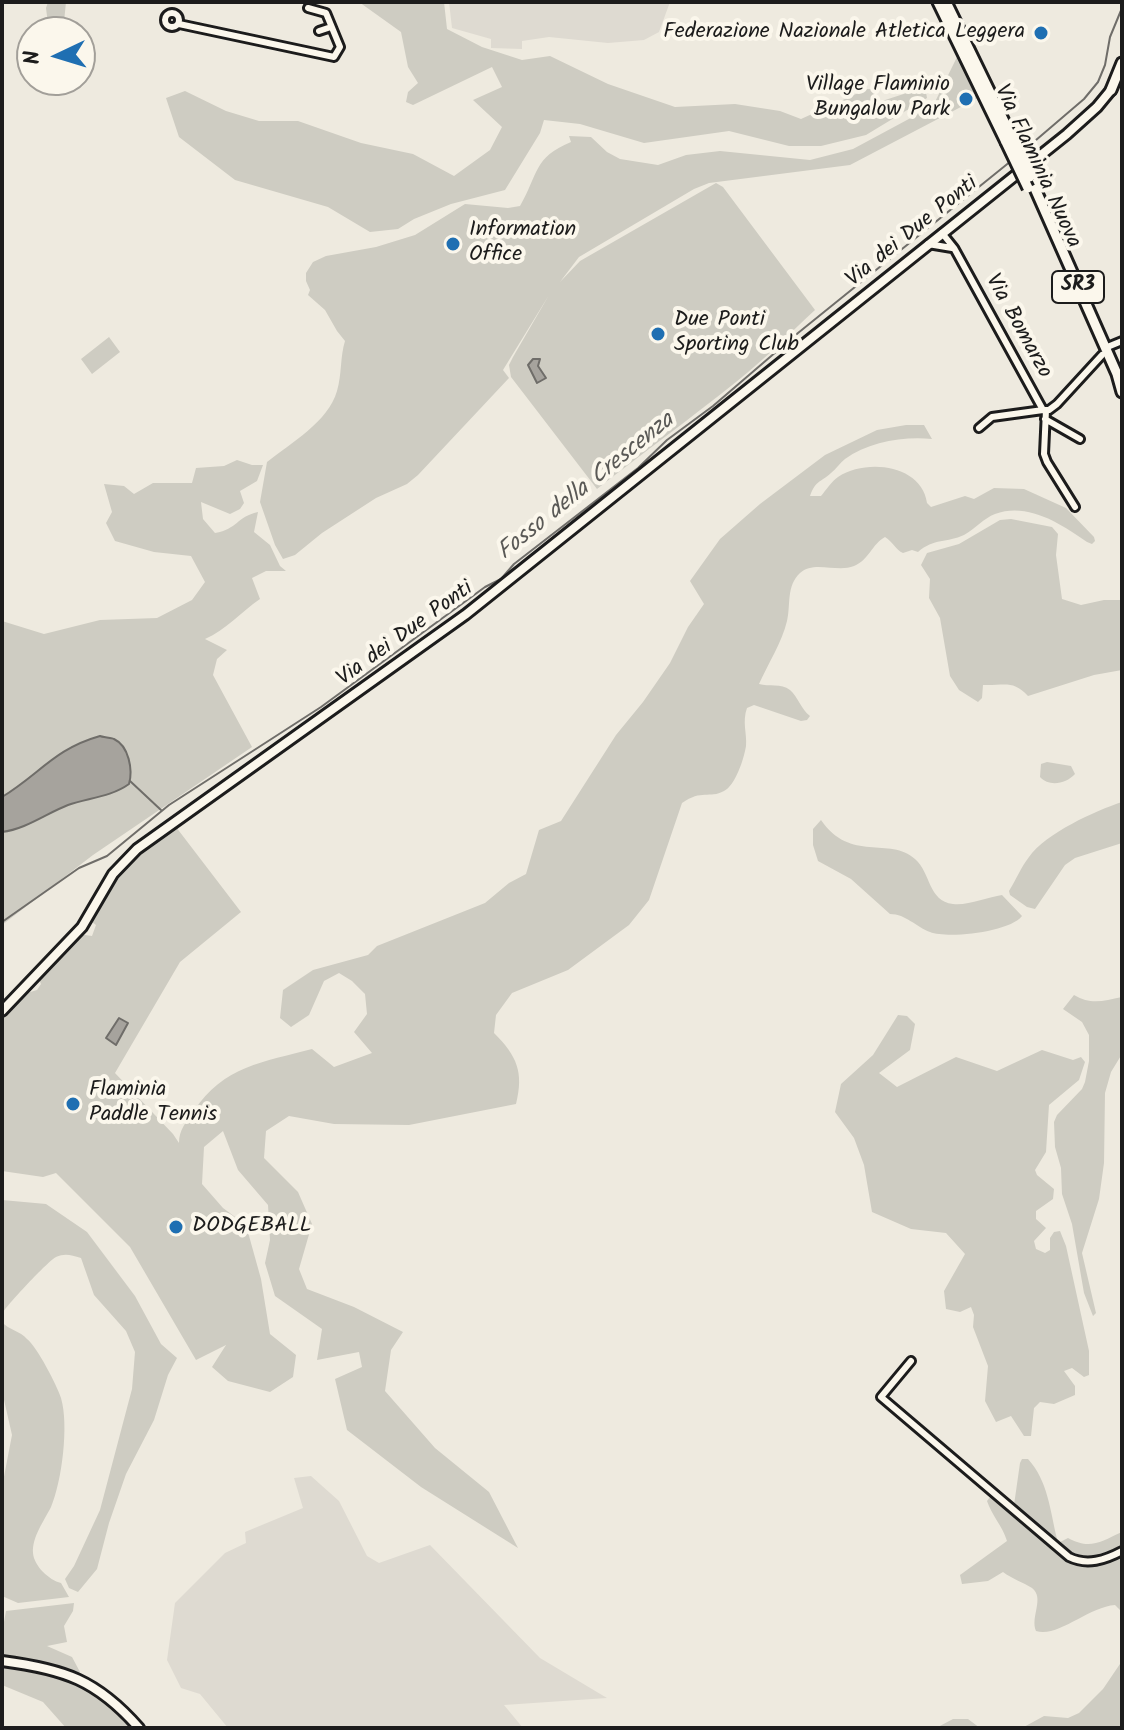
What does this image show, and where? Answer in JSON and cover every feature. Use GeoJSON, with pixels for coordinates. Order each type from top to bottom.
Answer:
{"type":"FeatureCollection","features":[{"type":"Feature","properties":{"kind":"main road","name":"Via Flaminia Nuova"},"geometry":{"type":"LineString","coordinates":[[938,2],[1009,140]]}},
{"type":"Feature","properties":{"kind":"main road","name":"Via Flaminia Nuova"},"geometry":{"type":"LineString","coordinates":[[946,2],[1122,391]]}},
{"type":"Feature","properties":{"kind":"main road"},"geometry":{"type":"LineString","coordinates":[[1111,90],[1122,63]]}},
{"type":"Feature","properties":{"kind":"main road"},"geometry":{"type":"LineString","coordinates":[[1111,90],[1122,78]]}},
{"type":"Feature","properties":{"kind":"street"},"geometry":{"type":"LineString","coordinates":[[173,4],[172,13],[166,17],[166,24],[172,28],[179,24],[334,57],[340,47],[326,13],[308,8]]}},
{"type":"Feature","properties":{"kind":"street"},"geometry":{"type":"LineString","coordinates":[[172,13],[178,16],[179,24]]}},
{"type":"Feature","properties":{"kind":"street"},"geometry":{"type":"LineString","coordinates":[[319,31],[331,27]]}},
{"type":"Feature","properties":{"kind":"street","name":"Via dei Due Ponti"},"geometry":{"type":"LineString","coordinates":[[2,1011],[82,927],[113,874],[137,849],[454,624],[1084,120],[1111,90]]}},
{"type":"Feature","properties":{"kind":"street","name":"Via Bomarzo"},"geometry":{"type":"LineString","coordinates":[[942,233],[954,248],[1045,410],[1057,404],[1104,351],[1122,341]]}},
{"type":"Feature","properties":{"kind":"street"},"geometry":{"type":"LineString","coordinates":[[928,244],[954,248]]}},
{"type":"Feature","properties":{"kind":"street"},"geometry":{"type":"LineString","coordinates":[[979,428],[992,417],[1045,410],[1047,462],[1075,507]]}},
{"type":"Feature","properties":{"kind":"street"},"geometry":{"type":"LineString","coordinates":[[1045,419],[1080,439]]}},
{"type":"Feature","properties":{"kind":"street"},"geometry":{"type":"LineString","coordinates":[[911,1361],[881,1397],[1069,1557],[1078,1561],[1094,1561],[1122,1551]]}},
{"type":"Feature","properties":{"kind":"street"},"geometry":{"type":"LineString","coordinates":[[2,1661],[24,1664],[89,1683],[110,1698],[139,1728]]}},
{"type":"Feature","properties":{"kind":"shaded area"},"geometry":{"type":"Polygon","coordinates":[[[48,2],[66,2],[65,16],[47,16],[48,2]]]}},
{"type":"Feature","properties":{"kind":"shaded area"},"geometry":{"type":"Polygon","coordinates":[[[359,2],[444,2],[447,29],[482,47],[522,60],[550,56],[608,84],[675,107],[735,104],[780,111],[801,119],[867,89],[876,89],[873,99],[876,103],[925,87],[927,98],[866,135],[821,146],[789,146],[729,131],[644,143],[580,124],[544,120],[540,133],[505,190],[451,204],[398,229],[370,232],[328,207],[235,180],[179,137],[166,98],[185,91],[226,111],[259,121],[298,121],[361,143],[413,154],[454,176],[490,150],[502,127],[473,100],[502,87],[492,67],[413,105],[406,102],[408,92],[418,83],[408,67],[401,32],[359,2]]]}},
{"type":"Feature","properties":{"kind":"shaded area"},"geometry":{"type":"Polygon","coordinates":[[[449,2],[670,2],[659,32],[644,40],[608,43],[549,37],[522,41],[522,49],[491,48],[491,39],[452,28],[449,2]]]}},
{"type":"Feature","properties":{"kind":"shaded area"},"geometry":{"type":"Polygon","coordinates":[[[957,57],[978,98],[850,165],[709,183],[579,257],[560,282],[580,261],[716,183],[723,187],[815,310],[746,374],[597,489],[511,377],[509,365],[549,295],[503,370],[509,378],[418,475],[322,533],[295,555],[283,559],[260,502],[267,462],[308,431],[326,412],[339,385],[345,341],[325,310],[308,295],[310,290],[306,273],[313,262],[326,256],[376,247],[415,235],[465,204],[508,208],[520,206],[538,168],[550,154],[571,142],[569,136],[591,137],[620,159],[658,165],[686,155],[720,151],[810,160],[853,149],[933,106],[957,57]]]}},
{"type":"Feature","properties":{"kind":"shaded area"},"geometry":{"type":"Polygon","coordinates":[[[109,337],[120,352],[92,374],[81,359],[109,337]]]}},
{"type":"Feature","properties":{"kind":"shaded area"},"geometry":{"type":"Polygon","coordinates":[[[533,359],[540,359],[538,366],[546,378],[537,383],[528,365],[533,359]]]}},
{"type":"Feature","properties":{"kind":"shaded area"},"geometry":{"type":"Polygon","coordinates":[[[924,425],[932,439],[910,438],[864,448],[816,484],[810,496],[821,496],[836,479],[850,471],[878,467],[904,473],[915,480],[931,507],[965,496],[974,499],[994,488],[1024,489],[1066,508],[1095,541],[1092,544],[1087,542],[1044,517],[1007,511],[991,516],[964,535],[930,545],[918,552],[903,553],[885,537],[854,566],[812,567],[800,573],[791,590],[785,629],[759,684],[790,690],[810,716],[801,721],[754,705],[747,708],[746,746],[735,778],[724,791],[695,796],[682,803],[649,900],[629,925],[568,970],[512,993],[496,1015],[494,1033],[517,1065],[519,1083],[516,1104],[409,1125],[334,1124],[289,1116],[266,1131],[264,1158],[298,1192],[312,1224],[299,1269],[307,1289],[354,1307],[403,1332],[391,1350],[385,1391],[435,1448],[489,1492],[518,1548],[421,1487],[347,1430],[335,1379],[362,1367],[359,1352],[317,1360],[322,1329],[275,1296],[265,1263],[270,1240],[268,1205],[238,1170],[223,1131],[204,1147],[202,1184],[223,1208],[246,1225],[261,1279],[270,1334],[296,1355],[293,1377],[270,1392],[228,1381],[212,1367],[226,1345],[196,1360],[130,1247],[56,1173],[43,1177],[2,1171],[2,1020],[27,993],[37,990],[41,984],[38,977],[78,934],[92,936],[96,925],[92,922],[117,874],[128,861],[176,827],[241,912],[180,962],[115,1073],[179,1143],[184,1126],[205,1096],[231,1075],[246,1068],[312,1049],[334,1067],[372,1053],[354,1032],[367,1014],[365,994],[352,981],[339,973],[324,981],[309,1015],[291,1027],[280,1018],[283,990],[313,970],[368,955],[377,946],[485,903],[509,883],[526,874],[539,830],[561,821],[616,735],[670,663],[704,604],[690,581],[720,539],[825,455],[877,430],[924,425]]]}},
{"type":"Feature","properties":{"kind":"shaded area"},"geometry":{"type":"Polygon","coordinates":[[[237,460],[263,465],[257,481],[240,491],[244,503],[230,514],[201,502],[203,519],[215,533],[258,512],[254,532],[270,545],[280,566],[286,571],[266,571],[252,578],[260,599],[227,626],[205,639],[227,650],[217,659],[213,675],[252,747],[93,855],[2,925],[2,621],[44,634],[100,620],[157,618],[192,600],[205,582],[191,556],[154,552],[115,541],[106,523],[112,512],[104,484],[124,486],[134,494],[153,483],[192,483],[196,468],[224,466],[237,460]]]}},
{"type":"Feature","properties":{"kind":"shaded area"},"geometry":{"type":"Polygon","coordinates":[[[1011,519],[1052,527],[1058,534],[1056,555],[1062,599],[1081,605],[1122,600],[1122,670],[1094,675],[1028,696],[1012,685],[983,685],[982,698],[978,702],[959,690],[950,676],[940,618],[929,598],[930,579],[921,565],[927,553],[959,544],[1000,520],[1011,519]]]}},
{"type":"Feature","properties":{"kind":"shaded area"},"geometry":{"type":"Polygon","coordinates":[[[100,736],[114,739],[123,747],[130,765],[129,784],[115,792],[68,805],[27,825],[2,832],[2,797],[59,755],[100,736]]]}},
{"type":"Feature","properties":{"kind":"shaded area"},"geometry":{"type":"Polygon","coordinates":[[[1041,764],[1071,766],[1075,774],[1062,782],[1048,782],[1040,777],[1041,764]]]}},
{"type":"Feature","properties":{"kind":"shaded area"},"geometry":{"type":"Polygon","coordinates":[[[1122,802],[1122,843],[1075,858],[1065,865],[1035,909],[1010,895],[1009,891],[1026,861],[1037,848],[1059,831],[1122,802]]]}},
{"type":"Feature","properties":{"kind":"shaded area"},"geometry":{"type":"Polygon","coordinates":[[[821,820],[844,841],[905,852],[920,865],[934,892],[945,902],[965,904],[1002,895],[1022,916],[1015,922],[992,930],[950,935],[930,932],[901,916],[890,914],[851,879],[818,861],[813,845],[813,829],[821,820]]]}},
{"type":"Feature","properties":{"kind":"shaded area"},"geometry":{"type":"Polygon","coordinates":[[[1074,995],[1092,1001],[1122,997],[1122,1054],[1111,1072],[1105,1093],[1104,1163],[1099,1199],[1082,1253],[1096,1313],[1093,1316],[1084,1293],[1055,1147],[1054,1122],[1082,1089],[1089,1061],[1089,1035],[1082,1022],[1063,1009],[1074,995]]]}},
{"type":"Feature","properties":{"kind":"shaded area"},"geometry":{"type":"Polygon","coordinates":[[[898,1015],[907,1016],[915,1024],[910,1050],[879,1073],[897,1087],[956,1057],[997,1071],[1042,1050],[1073,1060],[1081,1057],[1085,1062],[1079,1080],[1049,1105],[1046,1152],[1035,1170],[1054,1189],[1053,1199],[1036,1211],[1036,1219],[1046,1228],[1034,1241],[1036,1249],[1045,1253],[1050,1250],[1050,1238],[1054,1232],[1060,1231],[1089,1351],[1089,1375],[1084,1377],[1072,1368],[1064,1371],[1075,1386],[1075,1395],[1054,1404],[1040,1402],[1034,1408],[1031,1436],[1024,1436],[1011,1416],[996,1422],[985,1401],[988,1366],[973,1327],[971,1307],[960,1312],[946,1309],[944,1291],[965,1254],[946,1233],[911,1229],[872,1212],[864,1165],[854,1138],[835,1112],[841,1084],[873,1055],[898,1015]]]}},
{"type":"Feature","properties":{"kind":"shaded area"},"geometry":{"type":"Polygon","coordinates":[[[119,1018],[128,1023],[116,1045],[106,1038],[119,1018]]]}},
{"type":"Feature","properties":{"kind":"shaded area"},"geometry":{"type":"Polygon","coordinates":[[[2,1200],[46,1204],[87,1232],[135,1296],[161,1344],[177,1358],[168,1375],[154,1420],[126,1474],[97,1569],[78,1592],[69,1588],[65,1579],[100,1510],[132,1389],[135,1352],[126,1331],[94,1295],[81,1258],[68,1255],[56,1257],[2,1314],[2,1200]]]}},
{"type":"Feature","properties":{"kind":"shaded area"},"geometry":{"type":"Polygon","coordinates":[[[2,1322],[31,1343],[61,1398],[64,1437],[61,1468],[55,1496],[36,1535],[33,1553],[39,1567],[47,1576],[61,1583],[69,1597],[18,1603],[2,1596],[2,1487],[12,1435],[2,1391],[2,1322]]]}},
{"type":"Feature","properties":{"kind":"shaded area"},"geometry":{"type":"Polygon","coordinates":[[[1022,1459],[1028,1459],[1044,1486],[1055,1541],[1014,1505],[1022,1459]]]}},
{"type":"Feature","properties":{"kind":"shaded area"},"geometry":{"type":"Polygon","coordinates":[[[311,1476],[339,1501],[367,1556],[379,1563],[430,1545],[540,1658],[607,1698],[504,1705],[523,1728],[228,1728],[200,1694],[181,1688],[167,1660],[175,1603],[225,1553],[246,1543],[245,1532],[303,1508],[294,1478],[311,1476]]]}},
{"type":"Feature","properties":{"kind":"shaded area"},"geometry":{"type":"Polygon","coordinates":[[[990,1497],[1065,1561],[1086,1567],[1122,1555],[1122,1612],[1115,1605],[1105,1607],[1054,1630],[1036,1631],[1037,1597],[1032,1588],[1003,1572],[988,1581],[962,1584],[960,1575],[1007,1541],[987,1501],[990,1497]]]}},
{"type":"Feature","properties":{"kind":"shaded area"},"geometry":{"type":"Polygon","coordinates":[[[1122,1532],[1122,1546],[1097,1556],[1074,1554],[1058,1543],[1068,1538],[1083,1544],[1095,1543],[1122,1532]]]}},
{"type":"Feature","properties":{"kind":"shaded area"},"geometry":{"type":"Polygon","coordinates":[[[74,1603],[64,1626],[67,1642],[47,1646],[72,1657],[80,1672],[71,1680],[100,1695],[133,1728],[66,1728],[43,1702],[2,1685],[2,1633],[6,1611],[74,1603]]]}},
{"type":"Feature","properties":{"kind":"shaded area"},"geometry":{"type":"Polygon","coordinates":[[[1122,1661],[1122,1728],[1022,1728],[1044,1716],[1068,1718],[1079,1713],[1103,1689],[1122,1661]]]}},
{"type":"Feature","properties":{"kind":"shaded area"},"geometry":{"type":"Polygon","coordinates":[[[953,1719],[968,1719],[980,1728],[936,1728],[953,1719]]]}},
{"type":"Feature","properties":{"kind":"waterway","name":"Fosso della Crescenza"},"geometry":{"type":"LineString","coordinates":[[1022,152],[1084,99],[1098,82],[1110,37],[1122,8]]}},
{"type":"Feature","properties":{"kind":"waterway","name":"Fosso della Crescenza"},"geometry":{"type":"LineString","coordinates":[[2,922],[79,868],[107,856],[169,805],[321,707],[485,587],[501,579],[514,564],[638,468],[667,440],[713,406],[798,333],[1011,161]]}},
{"type":"Feature","properties":{"kind":"waterway"},"geometry":{"type":"LineString","coordinates":[[130,781],[161,810]]}},
{"type":"Feature","properties":{"kind":"place","name":"Federazione Nazionale Atletica Leggera"},"geometry":{"type":"Point","coordinates":[1041,33]}},
{"type":"Feature","properties":{"kind":"place","name":"Village Flaminio Bungalow Park"},"geometry":{"type":"Point","coordinates":[966,99]}},
{"type":"Feature","properties":{"kind":"place","name":"Information Office"},"geometry":{"type":"Point","coordinates":[453,244]}},
{"type":"Feature","properties":{"kind":"place","name":"Due Ponti Sporting Club"},"geometry":{"type":"Point","coordinates":[658,334]}},
{"type":"Feature","properties":{"kind":"place","name":"Flaminia Paddle Tennis"},"geometry":{"type":"Point","coordinates":[73,1104]}},
{"type":"Feature","properties":{"kind":"place","name":"DODGEBALL"},"geometry":{"type":"Point","coordinates":[176,1227]}}]}
